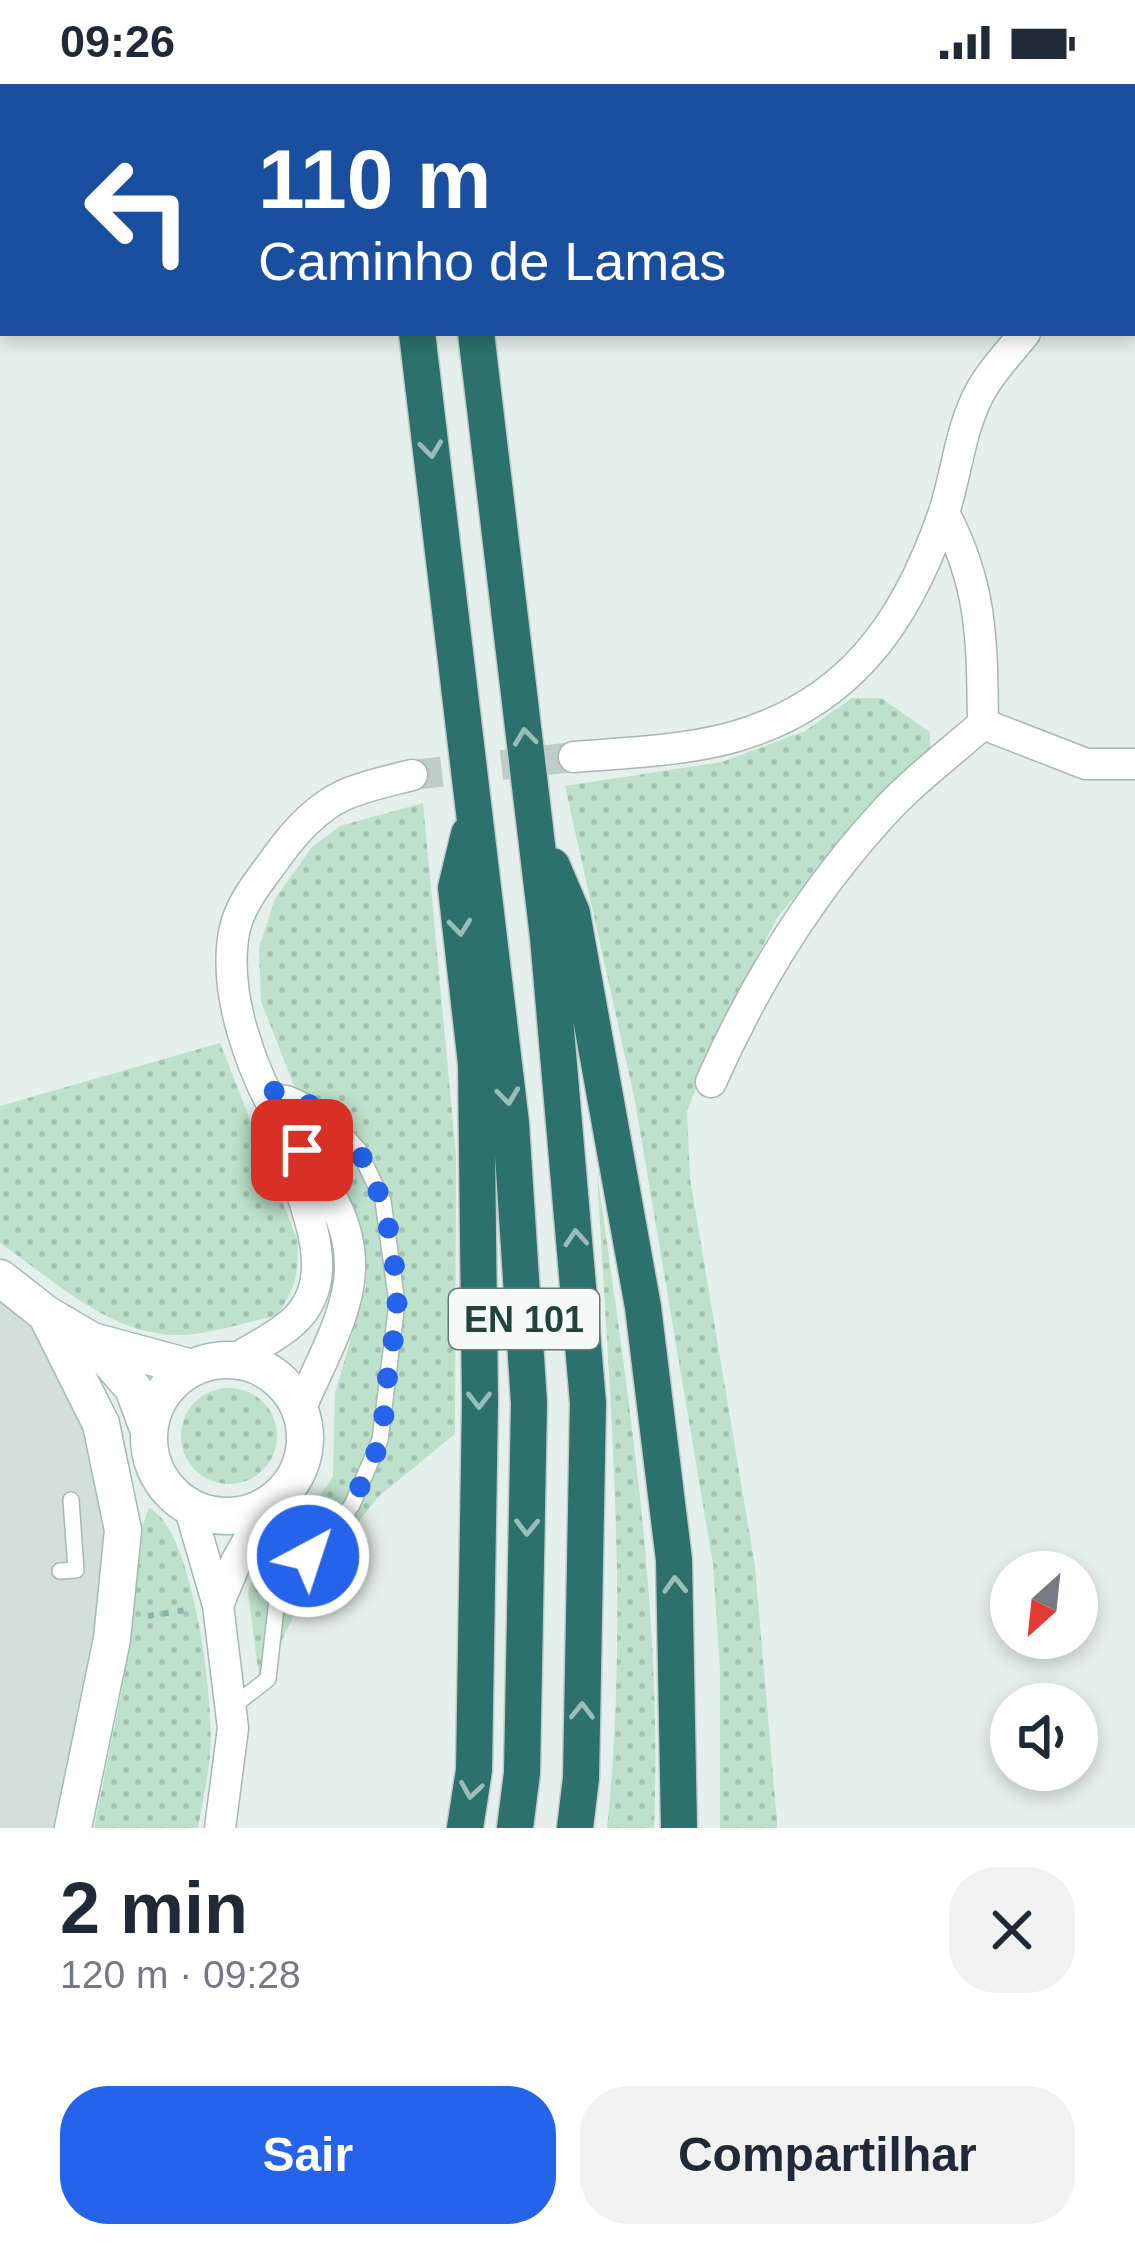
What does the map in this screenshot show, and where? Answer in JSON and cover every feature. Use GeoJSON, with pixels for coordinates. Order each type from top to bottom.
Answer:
{"type":"FeatureCollection","features":[{"type":"Feature","properties":{"kind":"highway","name":"EN 101"},"geometry":{"type":"LineString","coordinates":[[416,336],[511,1123],[530,1403],[522,1773],[515,1828]]}},
{"type":"Feature","properties":{"kind":"highway","name":"EN 101"},"geometry":{"type":"LineString","coordinates":[[476,336],[536,826],[566,1116],[588,1403],[581,1778],[575,1828]]}},
{"type":"Feature","properties":{"kind":"highway"},"geometry":{"type":"LineString","coordinates":[[464,1828],[474,1770],[480,1402],[476,1064],[456,888],[475,813]]}},
{"type":"Feature","properties":{"kind":"highway"},"geometry":{"type":"LineString","coordinates":[[536,826],[572,913],[643,1307],[674,1559],[680,1828]]}},
{"type":"Feature","properties":{"kind":"street"},"geometry":{"type":"LineString","coordinates":[[574,757],[730,738],[793,713],[857,670],[902,611],[944,513],[955,460],[980,390],[1023,336]]}},
{"type":"Feature","properties":{"kind":"street"},"geometry":{"type":"LineString","coordinates":[[711,1082],[732,1034],[794,928],[881,815],[983,724],[981,618],[957,538],[944,513]]}},
{"type":"Feature","properties":{"kind":"street"},"geometry":{"type":"LineString","coordinates":[[983,724],[1086,764],[1135,764]]}},
{"type":"Feature","properties":{"kind":"street"},"geometry":{"type":"LineString","coordinates":[[300,1410],[344,1309],[350,1263],[340,1213],[320,1173],[284,1126],[240,1030],[232,972],[235,927],[248,898],[295,831],[341,796],[412,775]]}},
{"type":"Feature","properties":{"kind":"street"},"geometry":{"type":"LineString","coordinates":[[149,1431],[156,1405],[171,1383],[192,1368],[235,1360],[296,1319],[314,1293],[318,1265],[314,1227],[290,1166],[284,1126]]}},
{"type":"Feature","properties":{"kind":"street"},"geometry":{"type":"LineString","coordinates":[[0,1278],[92,1341],[192,1368]]}},
{"type":"Feature","properties":{"kind":"street"},"geometry":{"type":"LineString","coordinates":[[46,1313],[101,1424],[123,1530],[112,1639],[73,1828]]}},
{"type":"Feature","properties":{"kind":"street"},"geometry":{"type":"LineString","coordinates":[[92,1341],[133,1388],[149,1431],[155,1471],[149,1493],[123,1530]]}},
{"type":"Feature","properties":{"kind":"street"},"geometry":{"type":"LineString","coordinates":[[155,1471],[169,1491],[189,1506],[212,1514],[241,1515],[269,1504],[288,1488],[301,1464],[305,1437],[300,1410],[285,1386],[262,1368],[235,1360]]}},
{"type":"Feature","properties":{"kind":"street"},"geometry":{"type":"LineString","coordinates":[[218,1605],[269,1504]]}},
{"type":"Feature","properties":{"kind":"street"},"geometry":{"type":"LineString","coordinates":[[189,1506],[218,1605],[233,1728],[220,1828]]}},
{"type":"Feature","properties":{"kind":"lane"},"geometry":{"type":"LineString","coordinates":[[230,1709],[268,1679],[278,1599],[352,1504],[380,1440],[397,1303],[383,1201],[358,1150],[323,1110],[268,1090]]}},
{"type":"Feature","properties":{"kind":"lane"},"geometry":{"type":"LineString","coordinates":[[60,1571],[76,1570],[71,1500]]}},
{"type":"Feature","properties":{"kind":"shaded area"},"geometry":{"type":"Polygon","coordinates":[[[0,1278],[46,1314],[123,1530],[73,1828],[0,1828],[0,1278]]]}},
{"type":"Feature","properties":{"kind":"green space"},"geometry":{"type":"Polygon","coordinates":[[[852,698],[881,698],[930,732],[930,749],[869,809],[777,918],[721,1026],[687,1111],[690,1178],[755,1567],[777,1821],[777,1828],[720,1828],[720,1670],[713,1564],[635,1101],[565,786],[722,762],[805,731],[852,698]]]}},
{"type":"Feature","properties":{"kind":"green space"},"geometry":{"type":"Polygon","coordinates":[[[423,803],[456,1155],[455,1434],[379,1496],[311,1581],[260,1684],[248,1592],[261,1558],[302,1521],[333,1477],[335,1393],[366,1287],[364,1253],[352,1207],[305,1114],[261,1001],[259,948],[275,899],[312,847],[340,826],[423,803]]]}},
{"type":"Feature","properties":{"kind":"green space"},"geometry":{"type":"Polygon","coordinates":[[[220,1043],[297,1239],[295,1280],[276,1316],[183,1335],[132,1327],[86,1304],[0,1243],[0,1106],[220,1043]]]}},
{"type":"Feature","properties":{"kind":"green space"},"geometry":{"type":"Polygon","coordinates":[[[597,1172],[648,1581],[654,1828],[607,1828],[614,1747],[617,1582],[597,1172]]]}},
{"type":"Feature","properties":{"kind":"green space"},"geometry":{"type":"Polygon","coordinates":[[[229,1388],[263,1402],[277,1436],[263,1470],[229,1484],[195,1470],[181,1436],[195,1402],[229,1388]]]}},
{"type":"Feature","properties":{"kind":"green space"},"geometry":{"type":"Polygon","coordinates":[[[149,1508],[165,1523],[178,1549],[198,1621],[211,1731],[206,1782],[198,1828],[94,1828],[124,1680],[136,1542],[149,1508]]]}},
{"type":"Feature","properties":{"kind":"tunnel"},"geometry":{"type":"LineString","coordinates":[[412,775],[574,757]]}},
{"type":"Feature","properties":{"kind":"route"},"geometry":{"type":"LineString","coordinates":[[302,1150],[284,1126],[268,1090],[323,1110],[358,1150],[383,1201],[397,1303],[380,1440],[352,1504],[308,1556]]}}]}
